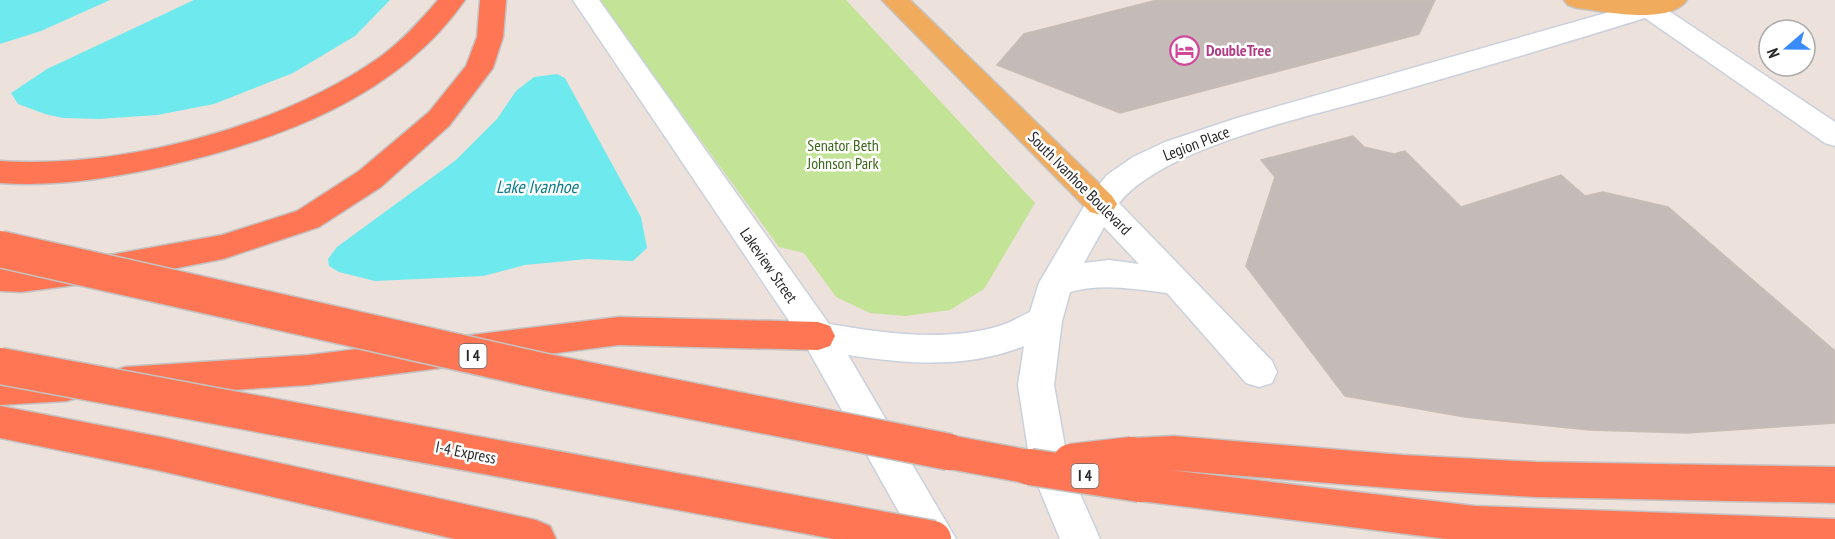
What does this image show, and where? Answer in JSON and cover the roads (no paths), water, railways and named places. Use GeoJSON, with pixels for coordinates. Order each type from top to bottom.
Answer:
{"type":"FeatureCollection","features":[{"type":"Feature","properties":{"kind":"highway"},"geometry":{"type":"LineString","coordinates":[[0,172],[21,174],[99,169],[232,140],[293,117],[350,89],[396,58],[426,31],[453,0]]}},
{"type":"Feature","properties":{"kind":"highway"},"geometry":{"type":"LineString","coordinates":[[0,278],[21,279],[103,268],[212,249],[308,219],[370,178],[439,119],[479,68],[490,37],[493,0]]}},
{"type":"Feature","properties":{"kind":"highway","name":"I 4"},"geometry":{"type":"LineString","coordinates":[[0,249],[546,372],[1030,467],[1136,470],[1475,524],[1835,538]]}},
{"type":"Feature","properties":{"kind":"highway"},"geometry":{"type":"LineString","coordinates":[[0,390],[309,370],[620,331],[818,336]]}},
{"type":"Feature","properties":{"kind":"highway","name":"I-4 Express"},"geometry":{"type":"LineString","coordinates":[[0,366],[934,539]]}},
{"type":"Feature","properties":{"kind":"highway"},"geometry":{"type":"LineString","coordinates":[[0,422],[161,454],[536,539]]}},
{"type":"Feature","properties":{"kind":"highway"},"geometry":{"type":"LineString","coordinates":[[1136,470],[1174,453],[1534,480],[1835,486]]}},
{"type":"Feature","properties":{"kind":"main road","name":"South Ivanhoe Boulevard"},"geometry":{"type":"LineString","coordinates":[[895,0],[1101,204]]}},
{"type":"Feature","properties":{"kind":"main road"},"geometry":{"type":"LineString","coordinates":[[1576,0],[1661,4]]}},
{"type":"Feature","properties":{"kind":"street","name":"Lakeview Street"},"geometry":{"type":"LineString","coordinates":[[586,0],[818,336],[934,539]]}},
{"type":"Feature","properties":{"kind":"street"},"geometry":{"type":"LineString","coordinates":[[1661,4],[1835,136]]}},
{"type":"Feature","properties":{"kind":"street","name":"Legion Place"},"geometry":{"type":"LineString","coordinates":[[1080,539],[1050,469],[1036,386],[1045,321],[1056,283],[1101,204],[1118,183],[1144,164],[1186,145],[1247,124],[1590,27],[1661,4]]}},
{"type":"Feature","properties":{"kind":"street","name":"South Ivanhoe Boulevard"},"geometry":{"type":"LineString","coordinates":[[1101,204],[1176,281],[1259,372]]}},
{"type":"Feature","properties":{"kind":"street"},"geometry":{"type":"LineString","coordinates":[[1056,283],[1090,274],[1109,273],[1176,281]]}},
{"type":"Feature","properties":{"kind":"street"},"geometry":{"type":"LineString","coordinates":[[818,336],[887,348],[944,350],[995,342],[1045,321]]}},
{"type":"Feature","properties":{"kind":"water"},"geometry":{"type":"Polygon","coordinates":[[[0,0],[110,0],[41,31],[0,44],[0,0]]]}},
{"type":"Feature","properties":{"kind":"water"},"geometry":{"type":"Polygon","coordinates":[[[194,0],[390,0],[355,36],[293,73],[214,104],[157,115],[99,119],[63,118],[18,104],[11,93],[47,69],[194,0]]]}},
{"type":"Feature","properties":{"kind":"water","name":"Lake Ivanhoe"},"geometry":{"type":"Polygon","coordinates":[[[557,74],[565,78],[641,217],[647,248],[633,261],[588,259],[525,265],[483,276],[375,281],[339,272],[329,266],[328,259],[337,247],[456,160],[497,119],[516,91],[534,77],[557,74]]]}},
{"type":"Feature","properties":{"kind":"place","name":"DoubleTree"},"geometry":{"type":"Point","coordinates":[1185,50]}},
{"type":"Feature","properties":{"kind":"park label","name":"Senator Beth Johnson Park"},"geometry":{"type":"Point","coordinates":[843,154]}}]}
